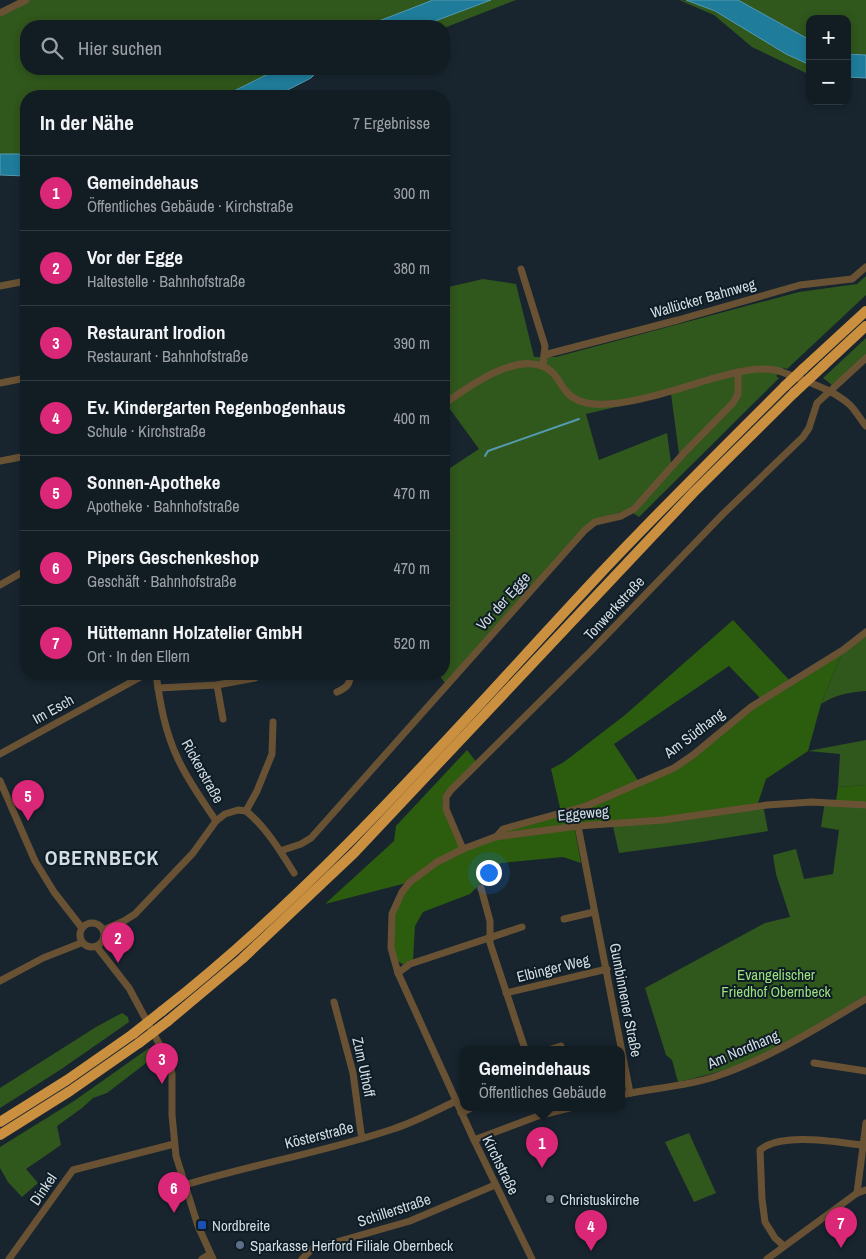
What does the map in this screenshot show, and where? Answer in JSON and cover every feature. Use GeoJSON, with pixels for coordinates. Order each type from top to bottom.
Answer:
{"type":"FeatureCollection","features":[{"type":"Feature","properties":{"kind":"highway"},"geometry":{"type":"LineString","coordinates":[[0,1135],[70,1091],[136,1038],[162,1011],[240,947],[312,880],[387,803],[612,561],[785,386],[866,311]]}},
{"type":"Feature","properties":{"kind":"highway"},"geometry":{"type":"LineString","coordinates":[[0,1122],[66,1080],[168,1021],[242,960],[354,853],[687,499],[794,393],[866,326]]}},
{"type":"Feature","properties":{"kind":"street"},"geometry":{"type":"LineString","coordinates":[[0,13],[26,0]]}},
{"type":"Feature","properties":{"kind":"street","name":"Wallücker Bahnweg"},"geometry":{"type":"LineString","coordinates":[[544,355],[678,320],[800,284],[852,279],[866,267]]}},
{"type":"Feature","properties":{"kind":"street"},"geometry":{"type":"LineString","coordinates":[[521,269],[545,346],[543,366]]}},
{"type":"Feature","properties":{"kind":"street"},"geometry":{"type":"LineString","coordinates":[[0,286],[20,282]]}},
{"type":"Feature","properties":{"kind":"street"},"geometry":{"type":"LineString","coordinates":[[829,391],[866,358]]}},
{"type":"Feature","properties":{"kind":"street"},"geometry":{"type":"LineString","coordinates":[[450,400],[472,384],[503,370],[531,364],[543,366],[553,373],[568,394],[575,399],[581,402],[600,404],[637,399],[738,372],[775,370],[829,391],[850,405],[866,426]]}},
{"type":"Feature","properties":{"kind":"street","name":"Vor der Egge"},"geometry":{"type":"LineString","coordinates":[[280,851],[301,844],[311,838],[585,530],[595,522],[621,516],[634,509],[733,402],[738,394],[738,372]]}},
{"type":"Feature","properties":{"kind":"street"},"geometry":{"type":"LineString","coordinates":[[0,382],[20,379]]}},
{"type":"Feature","properties":{"kind":"street","name":"Tonwerkstraße"},"geometry":{"type":"LineString","coordinates":[[463,849],[446,809],[446,797],[451,790],[592,650],[722,514],[803,437],[809,428],[817,402],[829,391]]}},
{"type":"Feature","properties":{"kind":"street"},"geometry":{"type":"LineString","coordinates":[[0,461],[20,457]]}},
{"type":"Feature","properties":{"kind":"street"},"geometry":{"type":"LineString","coordinates":[[0,585],[20,573]]}},
{"type":"Feature","properties":{"kind":"street","name":"Am Südhang"},"geometry":{"type":"LineString","coordinates":[[495,837],[503,829],[586,806],[674,768],[693,756],[751,707],[843,650],[866,632]]}},
{"type":"Feature","properties":{"kind":"street","name":"Im Esch"},"geometry":{"type":"LineString","coordinates":[[0,754],[135,680]]}},
{"type":"Feature","properties":{"kind":"street","name":"Rickerstraße"},"geometry":{"type":"LineString","coordinates":[[157,680],[165,725],[178,759],[216,822]]}},
{"type":"Feature","properties":{"kind":"street"},"geometry":{"type":"LineString","coordinates":[[158,688],[217,684],[242,680]]}},
{"type":"Feature","properties":{"kind":"street"},"geometry":{"type":"LineString","coordinates":[[337,692],[343,690],[350,680]]}},
{"type":"Feature","properties":{"kind":"street"},"geometry":{"type":"LineString","coordinates":[[217,684],[223,720]]}},
{"type":"Feature","properties":{"kind":"street"},"geometry":{"type":"LineString","coordinates":[[246,811],[257,791],[272,754],[273,722]]}},
{"type":"Feature","properties":{"kind":"street"},"geometry":{"type":"LineString","coordinates":[[0,780],[35,861],[54,892],[82,928]]}},
{"type":"Feature","properties":{"kind":"street","name":"Eggeweg"},"geometry":{"type":"LineString","coordinates":[[398,973],[390,948],[392,914],[402,892],[410,882],[437,862],[463,849],[495,837],[578,826],[663,820],[767,805],[812,802],[866,805]]}},
{"type":"Feature","properties":{"kind":"street"},"geometry":{"type":"LineString","coordinates":[[103,930],[124,921],[144,906],[193,853],[216,822],[225,814],[246,811],[253,816],[294,873]]}},
{"type":"Feature","properties":{"kind":"street","name":"Gumbinnener Straße"},"geometry":{"type":"LineString","coordinates":[[578,826],[621,1046]]}},
{"type":"Feature","properties":{"kind":"street"},"geometry":{"type":"LineString","coordinates":[[481,888],[490,921],[490,943],[524,1046]]}},
{"type":"Feature","properties":{"kind":"street"},"geometry":{"type":"LineString","coordinates":[[564,919],[594,912]]}},
{"type":"Feature","properties":{"kind":"street"},"geometry":{"type":"LineString","coordinates":[[88,923],[100,926],[103,930],[104,937],[97,947],[90,948],[82,943],[79,935],[82,928],[88,923]]}},
{"type":"Feature","properties":{"kind":"street"},"geometry":{"type":"LineString","coordinates":[[398,973],[410,964],[522,927]]}},
{"type":"Feature","properties":{"kind":"street"},"geometry":{"type":"LineString","coordinates":[[0,981],[44,958],[82,943]]}},
{"type":"Feature","properties":{"kind":"street"},"geometry":{"type":"LineString","coordinates":[[97,947],[129,988],[170,1064],[173,1086],[176,1156],[198,1226],[211,1257],[202,1259]]}},
{"type":"Feature","properties":{"kind":"street","name":"Elbinger Weg"},"geometry":{"type":"LineString","coordinates":[[506,993],[606,969]]}},
{"type":"Feature","properties":{"kind":"street","name":"Kirchstraße"},"geometry":{"type":"LineString","coordinates":[[398,973],[460,1111]]}},
{"type":"Feature","properties":{"kind":"street","name":"Am Nordhang"},"geometry":{"type":"LineString","coordinates":[[625,1094],[677,1087],[713,1078],[756,1062],[866,999]]}},
{"type":"Feature","properties":{"kind":"street","name":"Zum Uthoff"},"geometry":{"type":"LineString","coordinates":[[334,1002],[353,1072],[363,1138]]}},
{"type":"Feature","properties":{"kind":"street"},"geometry":{"type":"LineString","coordinates":[[814,1063],[866,1071]]}},
{"type":"Feature","properties":{"kind":"street","name":"Gumbinnener Straße"},"geometry":{"type":"LineString","coordinates":[[625,1067],[630,1093]]}},
{"type":"Feature","properties":{"kind":"street","name":"Kösterstraße"},"geometry":{"type":"LineString","coordinates":[[185,1185],[363,1138],[413,1122],[456,1101]]}},
{"type":"Feature","properties":{"kind":"street"},"geometry":{"type":"LineString","coordinates":[[461,1113],[465,1111]]}},
{"type":"Feature","properties":{"kind":"street"},"geometry":{"type":"LineString","coordinates":[[474,1140],[538,1116],[557,1111]]}},
{"type":"Feature","properties":{"kind":"street","name":"Kirchstraße"},"geometry":{"type":"LineString","coordinates":[[461,1113],[531,1258]]}},
{"type":"Feature","properties":{"kind":"street"},"geometry":{"type":"LineString","coordinates":[[858,1193],[866,1123]]}},
{"type":"Feature","properties":{"kind":"street"},"geometry":{"type":"LineString","coordinates":[[784,1246],[775,1238],[765,1222],[760,1150],[765,1146],[798,1138],[862,1145]]}},
{"type":"Feature","properties":{"kind":"street","name":"Dinkel"},"geometry":{"type":"LineString","coordinates":[[9,1259],[73,1170],[174,1144]]}},
{"type":"Feature","properties":{"kind":"street","name":"Schillerstraße"},"geometry":{"type":"LineString","coordinates":[[302,1259],[312,1249],[410,1221],[495,1185]]}},
{"type":"Feature","properties":{"kind":"street"},"geometry":{"type":"LineString","coordinates":[[767,1259],[858,1193],[866,1190]]}},
{"type":"Feature","properties":{"kind":"green space"},"geometry":{"type":"Polygon","coordinates":[[[28,0],[433,0],[381,20],[20,20],[20,75],[266,75],[236,90],[20,90],[20,154],[0,154],[0,17],[28,0]]]}},
{"type":"Feature","properties":{"kind":"green space"},"geometry":{"type":"Polygon","coordinates":[[[491,0],[516,0],[450,26],[450,20],[438,20],[491,0]]]}},
{"type":"Feature","properties":{"kind":"green space"},"geometry":{"type":"Polygon","coordinates":[[[679,0],[704,6],[733,21],[788,55],[806,63],[806,73],[752,47],[714,15],[679,0]]]}},
{"type":"Feature","properties":{"kind":"green space"},"geometry":{"type":"Polygon","coordinates":[[[738,0],[866,0],[866,55],[851,53],[851,15],[806,15],[806,38],[738,0]]]}},
{"type":"Feature","properties":{"kind":"green space"},"geometry":{"type":"Polygon","coordinates":[[[866,276],[866,295],[787,369],[784,368],[776,376],[779,378],[639,517],[628,510],[595,520],[450,678],[450,468],[479,449],[450,409],[450,287],[483,279],[516,284],[534,357],[556,357],[799,292],[857,284],[866,276]],[[671,394],[586,414],[599,460],[667,433],[672,470],[680,461],[671,394]]]}},
{"type":"Feature","properties":{"kind":"green space"},"geometry":{"type":"Polygon","coordinates":[[[866,338],[866,355],[832,385],[823,378],[866,338]]]}},
{"type":"Feature","properties":{"kind":"green space"},"geometry":{"type":"Polygon","coordinates":[[[733,620],[791,682],[843,651],[821,704],[808,751],[766,779],[757,806],[662,819],[574,825],[581,863],[563,857],[501,863],[470,894],[423,912],[415,926],[413,960],[404,965],[396,960],[393,949],[392,928],[401,899],[414,881],[325,904],[394,841],[396,826],[467,750],[477,763],[458,780],[443,798],[444,810],[450,824],[465,849],[502,831],[586,806],[674,768],[762,700],[729,666],[614,744],[639,782],[561,812],[551,769],[564,762],[625,715],[733,620]]]}},
{"type":"Feature","properties":{"kind":"green space"},"geometry":{"type":"Polygon","coordinates":[[[866,634],[866,691],[842,694],[821,704],[843,651],[866,634]]]}},
{"type":"Feature","properties":{"kind":"green space"},"geometry":{"type":"Polygon","coordinates":[[[866,740],[866,785],[838,787],[840,754],[808,751],[866,740]]]}},
{"type":"Feature","properties":{"kind":"green space"},"geometry":{"type":"Polygon","coordinates":[[[866,785],[866,803],[836,801],[838,787],[866,785]]]}},
{"type":"Feature","properties":{"kind":"green space","name":"Evangelischer Friedhof Obernbeck"},"geometry":{"type":"Polygon","coordinates":[[[825,801],[866,803],[866,995],[798,1036],[756,1058],[737,1066],[678,1082],[672,1060],[666,1055],[645,988],[765,923],[790,917],[776,874],[773,855],[796,849],[804,879],[833,874],[839,830],[821,827],[825,801]]]}},
{"type":"Feature","properties":{"kind":"green space"},"geometry":{"type":"Polygon","coordinates":[[[763,805],[768,831],[619,853],[612,822],[763,805]]]}},
{"type":"Feature","properties":{"kind":"green space"},"geometry":{"type":"Polygon","coordinates":[[[122,1013],[128,1017],[129,1022],[60,1070],[0,1108],[0,1088],[96,1027],[122,1013]]]}},
{"type":"Feature","properties":{"kind":"green space"},"geometry":{"type":"Polygon","coordinates":[[[149,1048],[153,1051],[154,1057],[107,1093],[93,1098],[57,1126],[61,1145],[26,1169],[38,1183],[22,1197],[8,1182],[0,1168],[0,1147],[74,1101],[149,1048]]]}},
{"type":"Feature","properties":{"kind":"green space"},"geometry":{"type":"Polygon","coordinates":[[[689,1133],[716,1193],[694,1202],[665,1142],[689,1133]]]}},
{"type":"Feature","properties":{"kind":"water"},"geometry":{"type":"Polygon","coordinates":[[[433,0],[491,0],[438,20],[381,20],[433,0]]]}},
{"type":"Feature","properties":{"kind":"water"},"geometry":{"type":"Polygon","coordinates":[[[686,0],[738,0],[806,38],[806,63],[786,54],[715,11],[686,0]]]}},
{"type":"Feature","properties":{"kind":"water"},"geometry":{"type":"Polygon","coordinates":[[[851,54],[866,55],[866,78],[851,77],[851,54]]]}},
{"type":"Feature","properties":{"kind":"water"},"geometry":{"type":"Polygon","coordinates":[[[266,75],[314,75],[288,90],[236,90],[266,75]]]}},
{"type":"Feature","properties":{"kind":"water"},"geometry":{"type":"Polygon","coordinates":[[[0,154],[20,154],[20,176],[0,175],[0,154]]]}},
{"type":"Feature","properties":{"kind":"waterway"},"geometry":{"type":"LineString","coordinates":[[485,456],[488,451],[579,419]]}},
{"type":"Feature","properties":{"kind":"place","name":"Sonnen-Apotheke"},"geometry":{"type":"Point","coordinates":[28,821]}},
{"type":"Feature","properties":{"kind":"place","name":"Vor der Egge"},"geometry":{"type":"Point","coordinates":[118,963]}},
{"type":"Feature","properties":{"kind":"place","name":"Restaurant Irodion"},"geometry":{"type":"Point","coordinates":[162,1084]}},
{"type":"Feature","properties":{"kind":"place","name":"Gemeindehaus"},"geometry":{"type":"Point","coordinates":[542,1168]}},
{"type":"Feature","properties":{"kind":"place","name":"Christuskirche"},"geometry":{"type":"Point","coordinates":[550,1199]}},
{"type":"Feature","properties":{"kind":"place","name":"Pipers Geschenkeshop"},"geometry":{"type":"Point","coordinates":[174,1213]}},
{"type":"Feature","properties":{"kind":"place","name":"Nordbreite"},"geometry":{"type":"Point","coordinates":[202,1225]}},
{"type":"Feature","properties":{"kind":"place","name":"Sparkasse Herford Filiale Obernbeck"},"geometry":{"type":"Point","coordinates":[240,1245]}},
{"type":"Feature","properties":{"kind":"place","name":"Hüttemann Holzatelier GmbH"},"geometry":{"type":"Point","coordinates":[841,1248]}},
{"type":"Feature","properties":{"kind":"place","name":"Ev. Kindergarten Regenbogenhaus"},"geometry":{"type":"Point","coordinates":[591,1251]}},
{"type":"Feature","properties":{"kind":"district","name":"OBERNBECK"},"geometry":{"type":"Point","coordinates":[102,857]}}]}
